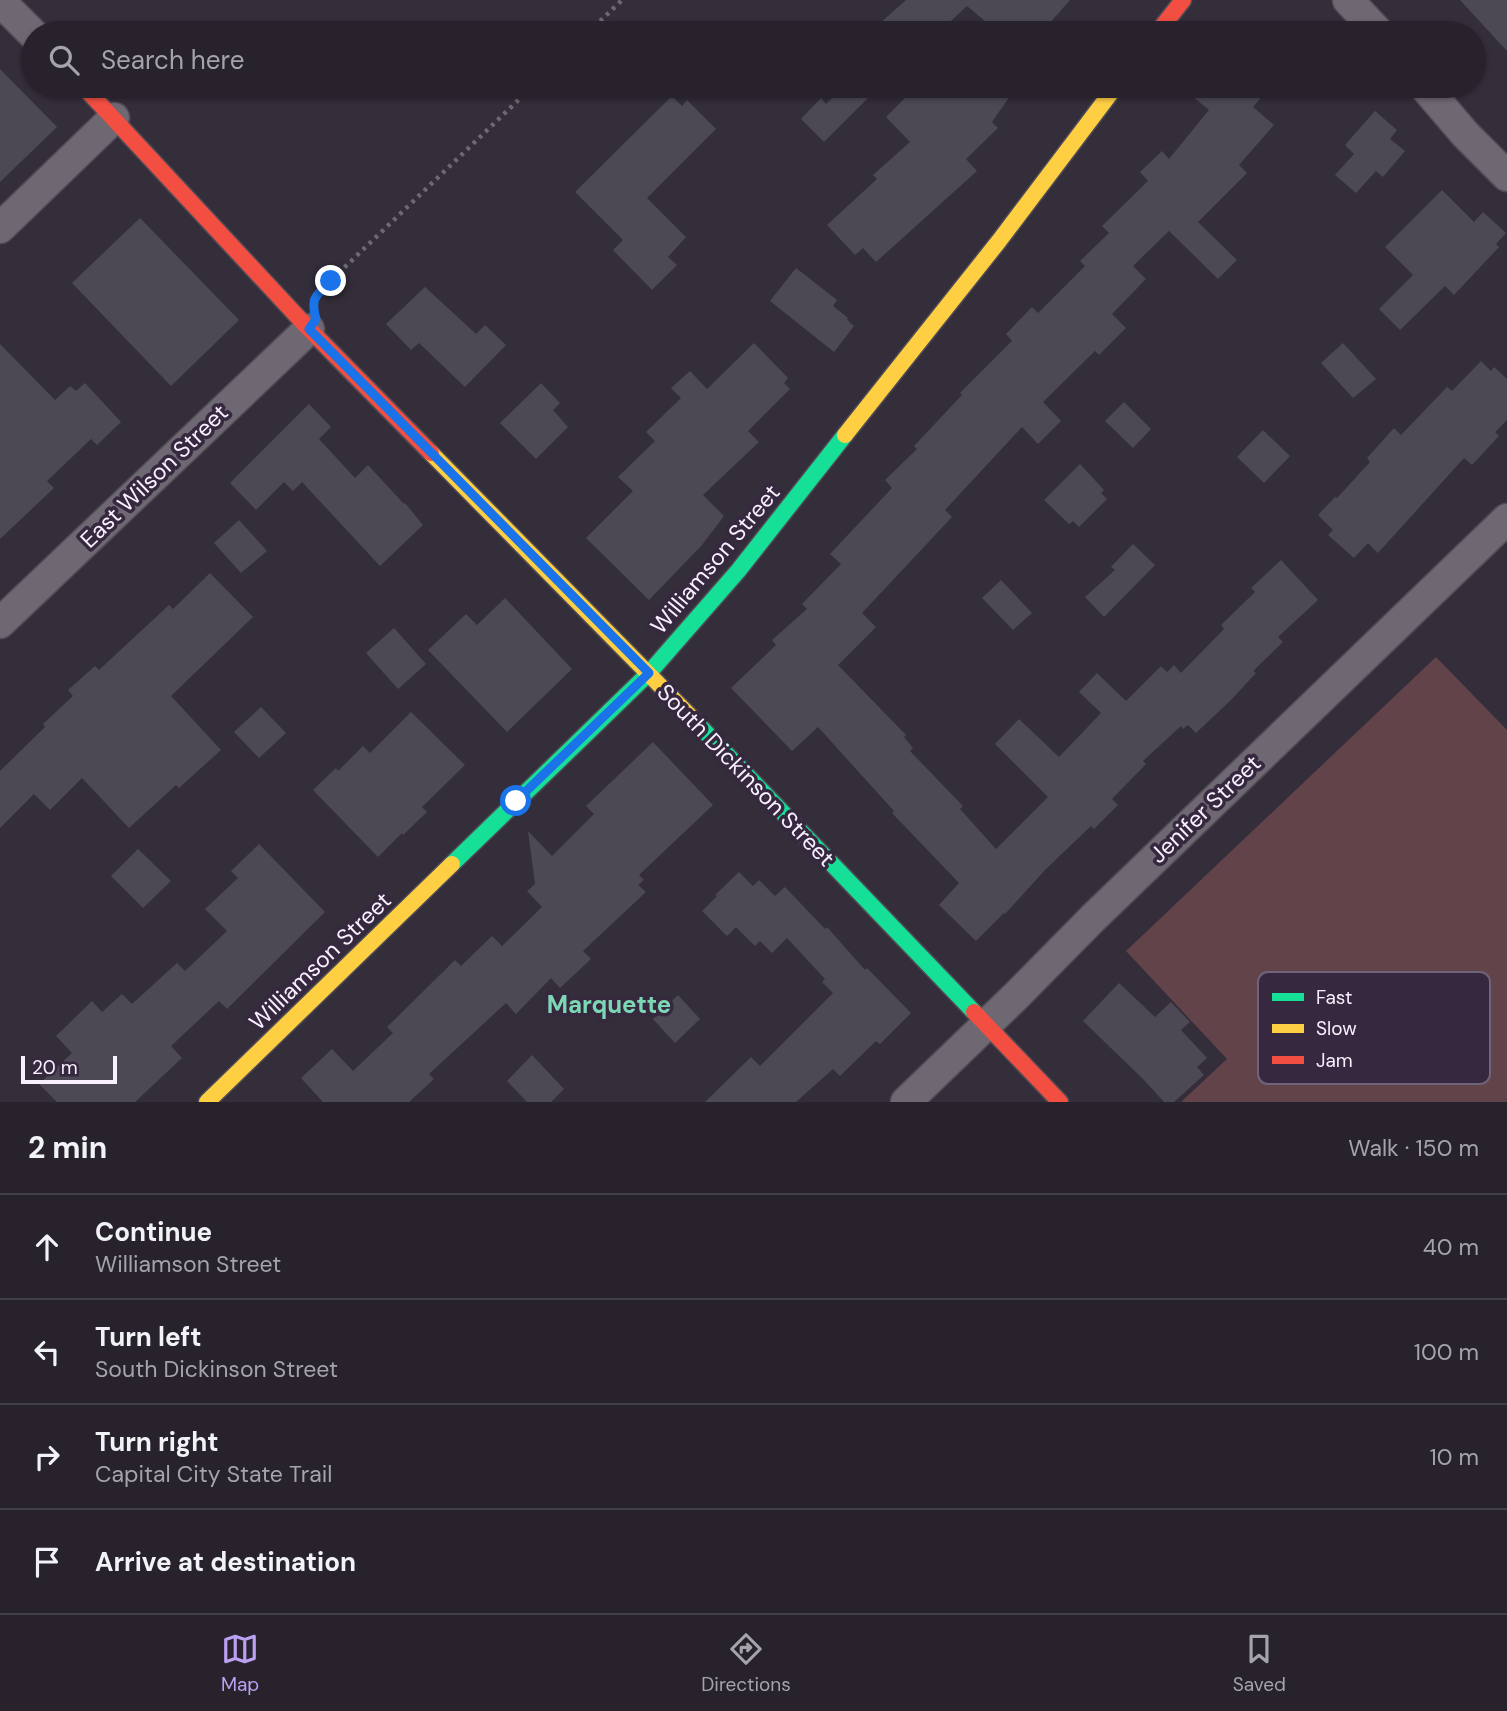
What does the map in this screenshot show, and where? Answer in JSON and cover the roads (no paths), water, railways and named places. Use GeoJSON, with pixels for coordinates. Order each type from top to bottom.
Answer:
{"type":"FeatureCollection","features":[{"type":"Feature","properties":{"kind":"street"},"geometry":{"type":"LineString","coordinates":[[1166,21],[1183,0]]}},
{"type":"Feature","properties":{"kind":"street"},"geometry":{"type":"LineString","coordinates":[[1348,0],[1368,21]]}},
{"type":"Feature","properties":{"kind":"street"},"geometry":{"type":"LineString","coordinates":[[0,1],[21,22]]}},
{"type":"Feature","properties":{"kind":"street","name":"South Dickinson Street"},"geometry":{"type":"LineString","coordinates":[[95,98],[309,329],[649,673],[1060,1102]]}},
{"type":"Feature","properties":{"kind":"street","name":"Williamson Street"},"geometry":{"type":"LineString","coordinates":[[207,1102],[649,673],[746,562],[999,241],[1107,98]]}},
{"type":"Feature","properties":{"kind":"street"},"geometry":{"type":"LineString","coordinates":[[1434,98],[1507,176]]}},
{"type":"Feature","properties":{"kind":"street"},"geometry":{"type":"LineString","coordinates":[[0,228],[114,118]]}},
{"type":"Feature","properties":{"kind":"street","name":"East Wilson Street"},"geometry":{"type":"LineString","coordinates":[[0,623],[309,329]]}},
{"type":"Feature","properties":{"kind":"street","name":"Jenifer Street"},"geometry":{"type":"LineString","coordinates":[[906,1102],[1102,908],[1507,519]]}},
{"type":"Feature","properties":{"kind":"district","name":"Marquette"},"geometry":{"type":"Point","coordinates":[609,1004]}}]}
